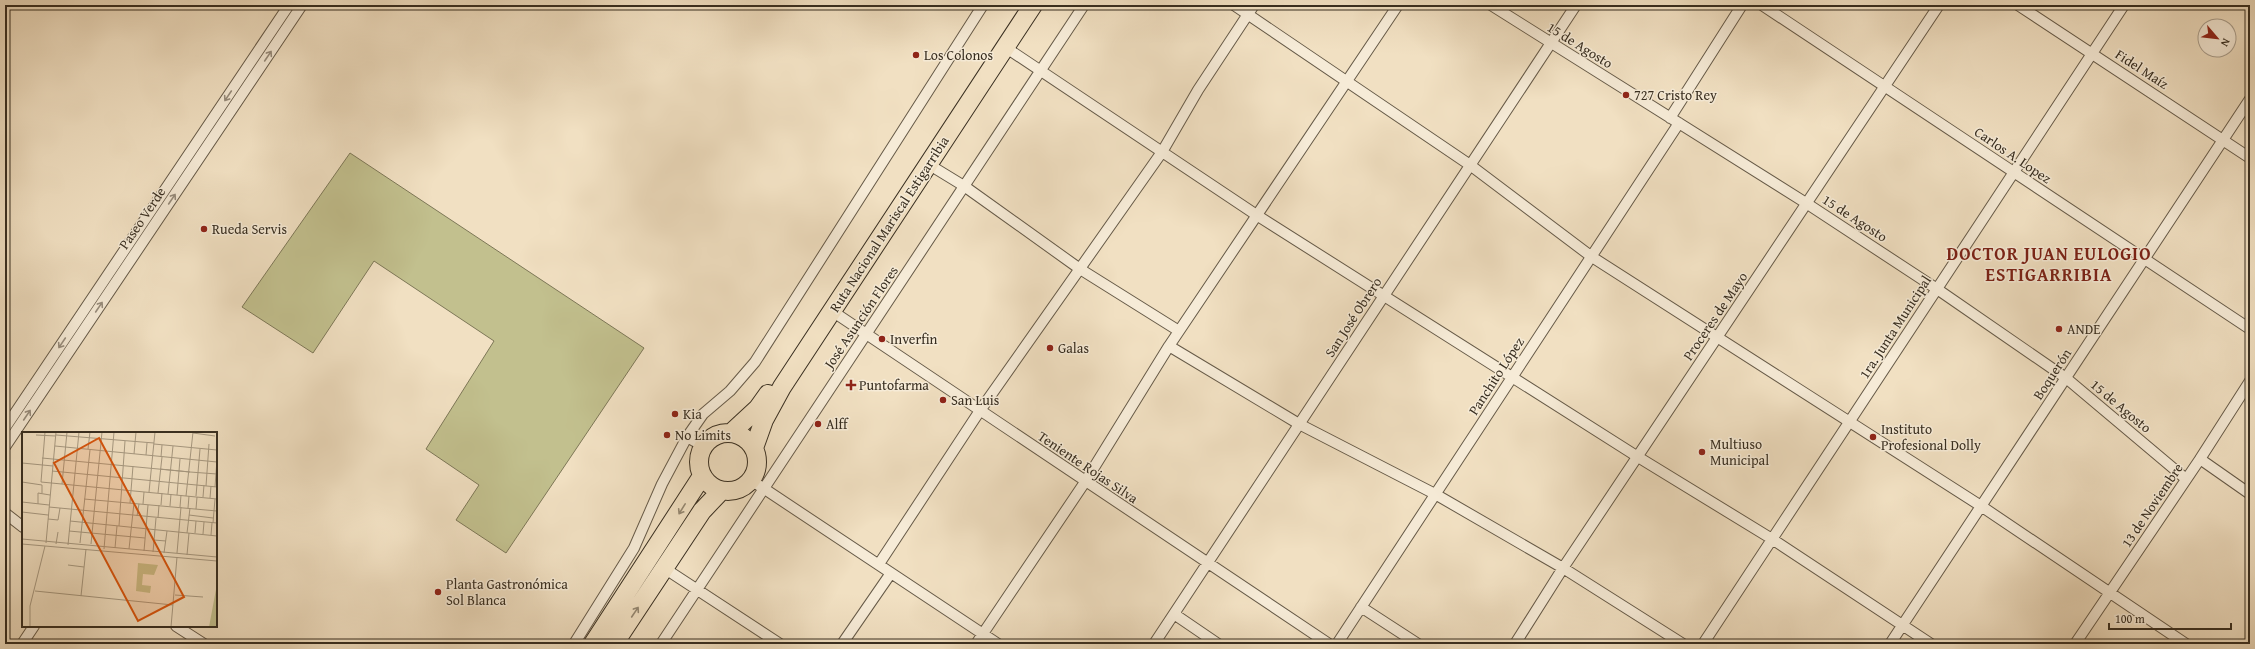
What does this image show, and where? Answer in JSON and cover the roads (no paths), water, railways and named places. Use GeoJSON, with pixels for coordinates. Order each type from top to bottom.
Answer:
{"type":"FeatureCollection","features":[{"type":"Feature","properties":{"kind":"highway","name":"Ruta Nacional Mariscal Estigarribia"},"geometry":{"type":"LineString","coordinates":[[731,433],[758,408],[1026,5]]}},
{"type":"Feature","properties":{"kind":"highway","name":"Ruta Nacional Mariscal Estigarribia"},"geometry":{"type":"LineString","coordinates":[[754,448],[764,420],[782,387],[1033,5]]}},
{"type":"Feature","properties":{"kind":"highway"},"geometry":{"type":"LineString","coordinates":[[731,433],[744,437],[754,448],[758,463],[758,484],[738,490],[721,491],[710,485],[702,476],[698,460],[703,446],[715,435],[731,433]]}},
{"type":"Feature","properties":{"kind":"highway"},"geometry":{"type":"LineString","coordinates":[[592,644],[702,476]]}},
{"type":"Feature","properties":{"kind":"highway"},"geometry":{"type":"LineString","coordinates":[[614,644],[702,511],[721,491]]}},
{"type":"Feature","properties":{"kind":"street","name":"Paseo Verde"},"geometry":{"type":"LineString","coordinates":[[5,428],[288,5]]}},
{"type":"Feature","properties":{"kind":"street","name":"Paseo Verde"},"geometry":{"type":"LineString","coordinates":[[5,447],[302,5]]}},
{"type":"Feature","properties":{"kind":"street"},"geometry":{"type":"LineString","coordinates":[[574,644],[634,548],[662,484],[687,437],[703,414],[730,391],[755,362],[983,5]]}},
{"type":"Feature","properties":{"kind":"street","name":"José Asunción Flores"},"geometry":{"type":"LineString","coordinates":[[660,644],[696,590],[758,484],[866,334],[1084,5]]}},
{"type":"Feature","properties":{"kind":"street"},"geometry":{"type":"LineString","coordinates":[[1234,5],[1470,165],[1592,257],[1718,336],[1981,506],[2108,593],[2186,644]]}},
{"type":"Feature","properties":{"kind":"street"},"geometry":{"type":"LineString","coordinates":[[879,564],[979,412],[1162,152],[1198,90],[1254,5]]}},
{"type":"Feature","properties":{"kind":"street"},"geometry":{"type":"LineString","coordinates":[[976,644],[1085,482],[1169,346],[1258,216],[1398,5]]}},
{"type":"Feature","properties":{"kind":"street","name":"15 de Agosto"},"geometry":{"type":"LineString","coordinates":[[1491,5],[1550,44],[1674,120],[1806,204],[1937,289],[2066,378],[2186,479]]}},
{"type":"Feature","properties":{"kind":"street","name":"San José Obrero"},"geometry":{"type":"LineString","coordinates":[[1154,644],[1576,5]]}},
{"type":"Feature","properties":{"kind":"street","name":"Panchito López"},"geometry":{"type":"LineString","coordinates":[[1336,644],[1592,257],[1742,5]]}},
{"type":"Feature","properties":{"kind":"street","name":"Carlos A. Lopez"},"geometry":{"type":"LineString","coordinates":[[1762,5],[2250,329]]}},
{"type":"Feature","properties":{"kind":"street","name":"Proceres de Mayo"},"geometry":{"type":"LineString","coordinates":[[1516,644],[1564,568],[1939,5]]}},
{"type":"Feature","properties":{"kind":"street","name":"Fidel Maíz"},"geometry":{"type":"LineString","coordinates":[[2018,5],[2250,158]]}},
{"type":"Feature","properties":{"kind":"street","name":"1ra. Junta Municipal"},"geometry":{"type":"LineString","coordinates":[[1703,644],[1851,422],[2124,5]]}},
{"type":"Feature","properties":{"kind":"street"},"geometry":{"type":"LineString","coordinates":[[1005,48],[1258,216],[1638,457],[1772,539],[1931,644]]}},
{"type":"Feature","properties":{"kind":"street"},"geometry":{"type":"LineString","coordinates":[[243,73],[252,79]]}},
{"type":"Feature","properties":{"kind":"street","name":"Boquerón"},"geometry":{"type":"LineString","coordinates":[[1890,644],[2250,99]]}},
{"type":"Feature","properties":{"kind":"street"},"geometry":{"type":"LineString","coordinates":[[928,164],[964,186],[1080,269],[1179,331]]}},
{"type":"Feature","properties":{"kind":"street"},"geometry":{"type":"LineString","coordinates":[[108,274],[118,280]]}},
{"type":"Feature","properties":{"kind":"street","name":"Teniente Rojas Silva"},"geometry":{"type":"LineString","coordinates":[[832,311],[979,412],[1329,644]]}},
{"type":"Feature","properties":{"kind":"street"},"geometry":{"type":"LineString","coordinates":[[1169,346],[1299,424],[1435,494],[1564,568],[1683,644]]}},
{"type":"Feature","properties":{"kind":"street","name":"13 de Noviembre"},"geometry":{"type":"LineString","coordinates":[[2075,644],[2108,593],[2200,459],[2250,381]]}},
{"type":"Feature","properties":{"kind":"street"},"geometry":{"type":"LineString","coordinates":[[687,437],[703,446]]}},
{"type":"Feature","properties":{"kind":"street"},"geometry":{"type":"LineString","coordinates":[[2200,459],[2250,494]]}},
{"type":"Feature","properties":{"kind":"street"},"geometry":{"type":"LineString","coordinates":[[758,484],[998,644]]}},
{"type":"Feature","properties":{"kind":"street"},"geometry":{"type":"LineString","coordinates":[[5,513],[22,526]]}},
{"type":"Feature","properties":{"kind":"street"},"geometry":{"type":"LineString","coordinates":[[664,568],[780,644]]}},
{"type":"Feature","properties":{"kind":"street"},"geometry":{"type":"LineString","coordinates":[[842,644],[891,573]]}},
{"type":"Feature","properties":{"kind":"street"},"geometry":{"type":"LineString","coordinates":[[1361,607],[1418,644]]}},
{"type":"Feature","properties":{"kind":"street"},"geometry":{"type":"LineString","coordinates":[[1174,614],[1218,644]]}},
{"type":"Feature","properties":{"kind":"street"},"geometry":{"type":"LineString","coordinates":[[22,644],[33,627]]}},
{"type":"Feature","properties":{"kind":"street"},"geometry":{"type":"LineString","coordinates":[[178,627],[204,644]]}},
{"type":"Feature","properties":{"kind":"place","name":"Los Colonos"},"geometry":{"type":"Point","coordinates":[916,55]}},
{"type":"Feature","properties":{"kind":"place","name":"727 Cristo Rey"},"geometry":{"type":"Point","coordinates":[1626,95]}},
{"type":"Feature","properties":{"kind":"place","name":"Rueda Servis"},"geometry":{"type":"Point","coordinates":[204,229]}},
{"type":"Feature","properties":{"kind":"place","name":"ANDE"},"geometry":{"type":"Point","coordinates":[2059,329]}},
{"type":"Feature","properties":{"kind":"place","name":"Inverfin"},"geometry":{"type":"Point","coordinates":[882,339]}},
{"type":"Feature","properties":{"kind":"place","name":"Galas"},"geometry":{"type":"Point","coordinates":[1050,348]}},
{"type":"Feature","properties":{"kind":"place","name":"Puntofarma"},"geometry":{"type":"Point","coordinates":[851,385]}},
{"type":"Feature","properties":{"kind":"place","name":"San Luis"},"geometry":{"type":"Point","coordinates":[943,400]}},
{"type":"Feature","properties":{"kind":"place","name":"Kia"},"geometry":{"type":"Point","coordinates":[675,414]}},
{"type":"Feature","properties":{"kind":"place","name":"Alff"},"geometry":{"type":"Point","coordinates":[818,424]}},
{"type":"Feature","properties":{"kind":"place","name":"No Limits"},"geometry":{"type":"Point","coordinates":[667,435]}},
{"type":"Feature","properties":{"kind":"place","name":"Instituto Profesional Dolly"},"geometry":{"type":"Point","coordinates":[1873,437]}},
{"type":"Feature","properties":{"kind":"place","name":"Multiuso Municipal"},"geometry":{"type":"Point","coordinates":[1702,452]}},
{"type":"Feature","properties":{"kind":"place","name":"Planta Gastronómica Sol Blanca"},"geometry":{"type":"Point","coordinates":[438,592]}},
{"type":"Feature","properties":{"kind":"district","name":"DOCTOR JUAN EULOGIO ESTIGARRIBIA"},"geometry":{"type":"Point","coordinates":[2049,264]}}]}
